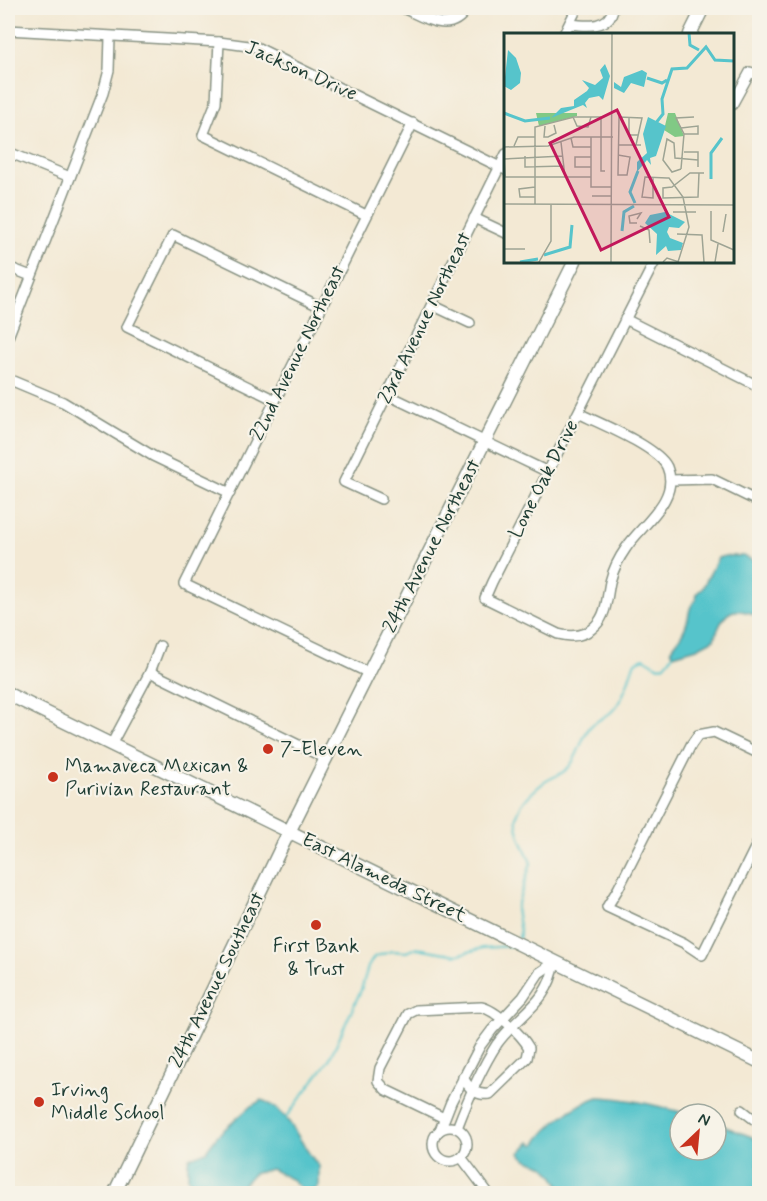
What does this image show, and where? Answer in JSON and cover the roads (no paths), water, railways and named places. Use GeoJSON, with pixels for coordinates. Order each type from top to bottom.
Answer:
{"type":"FeatureCollection","features":[{"type":"Feature","properties":{"kind":"street"},"geometry":{"type":"LineString","coordinates":[[404,8],[435,22],[453,22],[464,14],[467,8]]}},
{"type":"Feature","properties":{"kind":"street"},"geometry":{"type":"LineString","coordinates":[[565,33],[577,8]]}},
{"type":"Feature","properties":{"kind":"street"},"geometry":{"type":"LineString","coordinates":[[570,24],[589,26],[604,22],[614,8]]}},
{"type":"Feature","properties":{"kind":"street"},"geometry":{"type":"LineString","coordinates":[[690,33],[703,8]]}},
{"type":"Feature","properties":{"kind":"street","name":"Jackson Drive"},"geometry":{"type":"LineString","coordinates":[[8,30],[247,45],[264,51],[503,168]]}},
{"type":"Feature","properties":{"kind":"street"},"geometry":{"type":"LineString","coordinates":[[8,337],[107,81],[110,37]]}},
{"type":"Feature","properties":{"kind":"street"},"geometry":{"type":"LineString","coordinates":[[219,42],[216,102],[203,135],[366,215]]}},
{"type":"Feature","properties":{"kind":"street"},"geometry":{"type":"LineString","coordinates":[[734,102],[755,74]]}},
{"type":"Feature","properties":{"kind":"street","name":"22nd Avenue Northeast"},"geometry":{"type":"LineString","coordinates":[[369,673],[184,584],[413,123]]}},
{"type":"Feature","properties":{"kind":"street"},"geometry":{"type":"LineString","coordinates":[[8,152],[70,177]]}},
{"type":"Feature","properties":{"kind":"street","name":"23rd Avenue Northeast"},"geometry":{"type":"LineString","coordinates":[[381,500],[344,482],[474,218],[503,168]]}},
{"type":"Feature","properties":{"kind":"street"},"geometry":{"type":"LineString","coordinates":[[474,218],[504,232]]}},
{"type":"Feature","properties":{"kind":"street"},"geometry":{"type":"LineString","coordinates":[[276,400],[128,327],[173,235],[321,308]]}},
{"type":"Feature","properties":{"kind":"street","name":"24th Avenue Northeast"},"geometry":{"type":"LineString","coordinates":[[290,831],[574,262]]}},
{"type":"Feature","properties":{"kind":"street","name":"Lone Oak Drive"},"geometry":{"type":"LineString","coordinates":[[654,262],[485,598],[558,634],[570,636],[588,632],[602,617],[616,565],[626,548],[663,503],[669,490],[670,480]]}},
{"type":"Feature","properties":{"kind":"street"},"geometry":{"type":"LineString","coordinates":[[8,267],[32,276]]}},
{"type":"Feature","properties":{"kind":"street"},"geometry":{"type":"LineString","coordinates":[[432,305],[470,323]]}},
{"type":"Feature","properties":{"kind":"street"},"geometry":{"type":"LineString","coordinates":[[626,319],[759,387]]}},
{"type":"Feature","properties":{"kind":"street"},"geometry":{"type":"LineString","coordinates":[[8,379],[63,402],[146,452],[230,493]]}},
{"type":"Feature","properties":{"kind":"street"},"geometry":{"type":"LineString","coordinates":[[388,395],[548,472]]}},
{"type":"Feature","properties":{"kind":"street"},"geometry":{"type":"LineString","coordinates":[[578,413],[652,450],[667,466],[670,480],[712,479],[753,499]]}},
{"type":"Feature","properties":{"kind":"street"},"geometry":{"type":"LineString","coordinates":[[111,745],[150,672],[160,646]]}},
{"type":"Feature","properties":{"kind":"street"},"geometry":{"type":"LineString","coordinates":[[150,672],[327,759]]}},
{"type":"Feature","properties":{"kind":"street","name":"East Alameda Street"},"geometry":{"type":"LineString","coordinates":[[8,694],[759,1062]]}},
{"type":"Feature","properties":{"kind":"street"},"geometry":{"type":"LineString","coordinates":[[759,754],[714,732],[702,733],[692,745],[607,907],[674,938],[702,955],[759,838]]}},
{"type":"Feature","properties":{"kind":"street","name":"24th Avenue Southeast"},"geometry":{"type":"LineString","coordinates":[[114,1194],[290,831]]}},
{"type":"Feature","properties":{"kind":"street"},"geometry":{"type":"LineString","coordinates":[[440,1130],[447,1127],[458,1128],[465,1135],[468,1143],[467,1149],[461,1157],[453,1161],[446,1161],[435,1152],[434,1140],[463,1077],[480,1046],[523,997],[539,973],[555,962]]}},
{"type":"Feature","properties":{"kind":"street"},"geometry":{"type":"LineString","coordinates":[[458,1128],[472,1090],[491,1054],[511,1028],[542,995],[552,979],[555,962]]}},
{"type":"Feature","properties":{"kind":"street"},"geometry":{"type":"LineString","coordinates":[[444,1118],[386,1090],[378,1081],[380,1068],[405,1017],[416,1010],[482,1006],[489,1008],[502,1019],[525,1041],[529,1048],[526,1058],[490,1094],[480,1094],[472,1090],[463,1077]]}},
{"type":"Feature","properties":{"kind":"street"},"geometry":{"type":"LineString","coordinates":[[742,1110],[759,1124]]}},
{"type":"Feature","properties":{"kind":"street"},"geometry":{"type":"LineString","coordinates":[[461,1157],[488,1193]]}},
{"type":"Feature","properties":{"kind":"water"},"geometry":{"type":"Polygon","coordinates":[[[743,556],[759,563],[759,617],[741,611],[729,613],[721,623],[714,639],[697,648],[673,655],[671,649],[684,630],[697,593],[702,589],[718,558],[743,556]]]}},
{"type":"Feature","properties":{"kind":"water"},"geometry":{"type":"Polygon","coordinates":[[[598,1097],[621,1099],[668,1109],[668,1162],[728,1162],[728,1128],[752,1137],[758,1142],[759,1193],[563,1193],[548,1170],[520,1153],[530,1142],[535,1145],[562,1116],[598,1097]]]}},
{"type":"Feature","properties":{"kind":"water"},"geometry":{"type":"Polygon","coordinates":[[[262,1100],[281,1113],[288,1121],[319,1166],[319,1186],[311,1193],[305,1193],[293,1180],[271,1169],[253,1174],[236,1193],[198,1193],[188,1178],[189,1158],[206,1151],[217,1136],[251,1106],[262,1100]]]}},
{"type":"Feature","properties":{"kind":"waterway"},"geometry":{"type":"LineString","coordinates":[[519,939],[516,909],[531,863],[518,829],[518,812],[522,803],[542,784],[569,767],[590,727],[609,714],[618,703],[635,662],[644,658],[659,667],[665,665],[673,655]]}},
{"type":"Feature","properties":{"kind":"waterway"},"geometry":{"type":"LineString","coordinates":[[285,1119],[329,1060],[374,957],[392,951],[406,952],[417,948],[457,955],[483,948],[511,946]]}},
{"type":"Feature","properties":{"kind":"place","name":"7-Eleven"},"geometry":{"type":"Point","coordinates":[268,749]}},
{"type":"Feature","properties":{"kind":"place","name":"Mamaveca Mexican & Purivian Restaurant"},"geometry":{"type":"Point","coordinates":[53,777]}},
{"type":"Feature","properties":{"kind":"place","name":"First Bank & Trust"},"geometry":{"type":"Point","coordinates":[316,925]}},
{"type":"Feature","properties":{"kind":"place","name":"Irving Middle School"},"geometry":{"type":"Point","coordinates":[39,1102]}}]}
